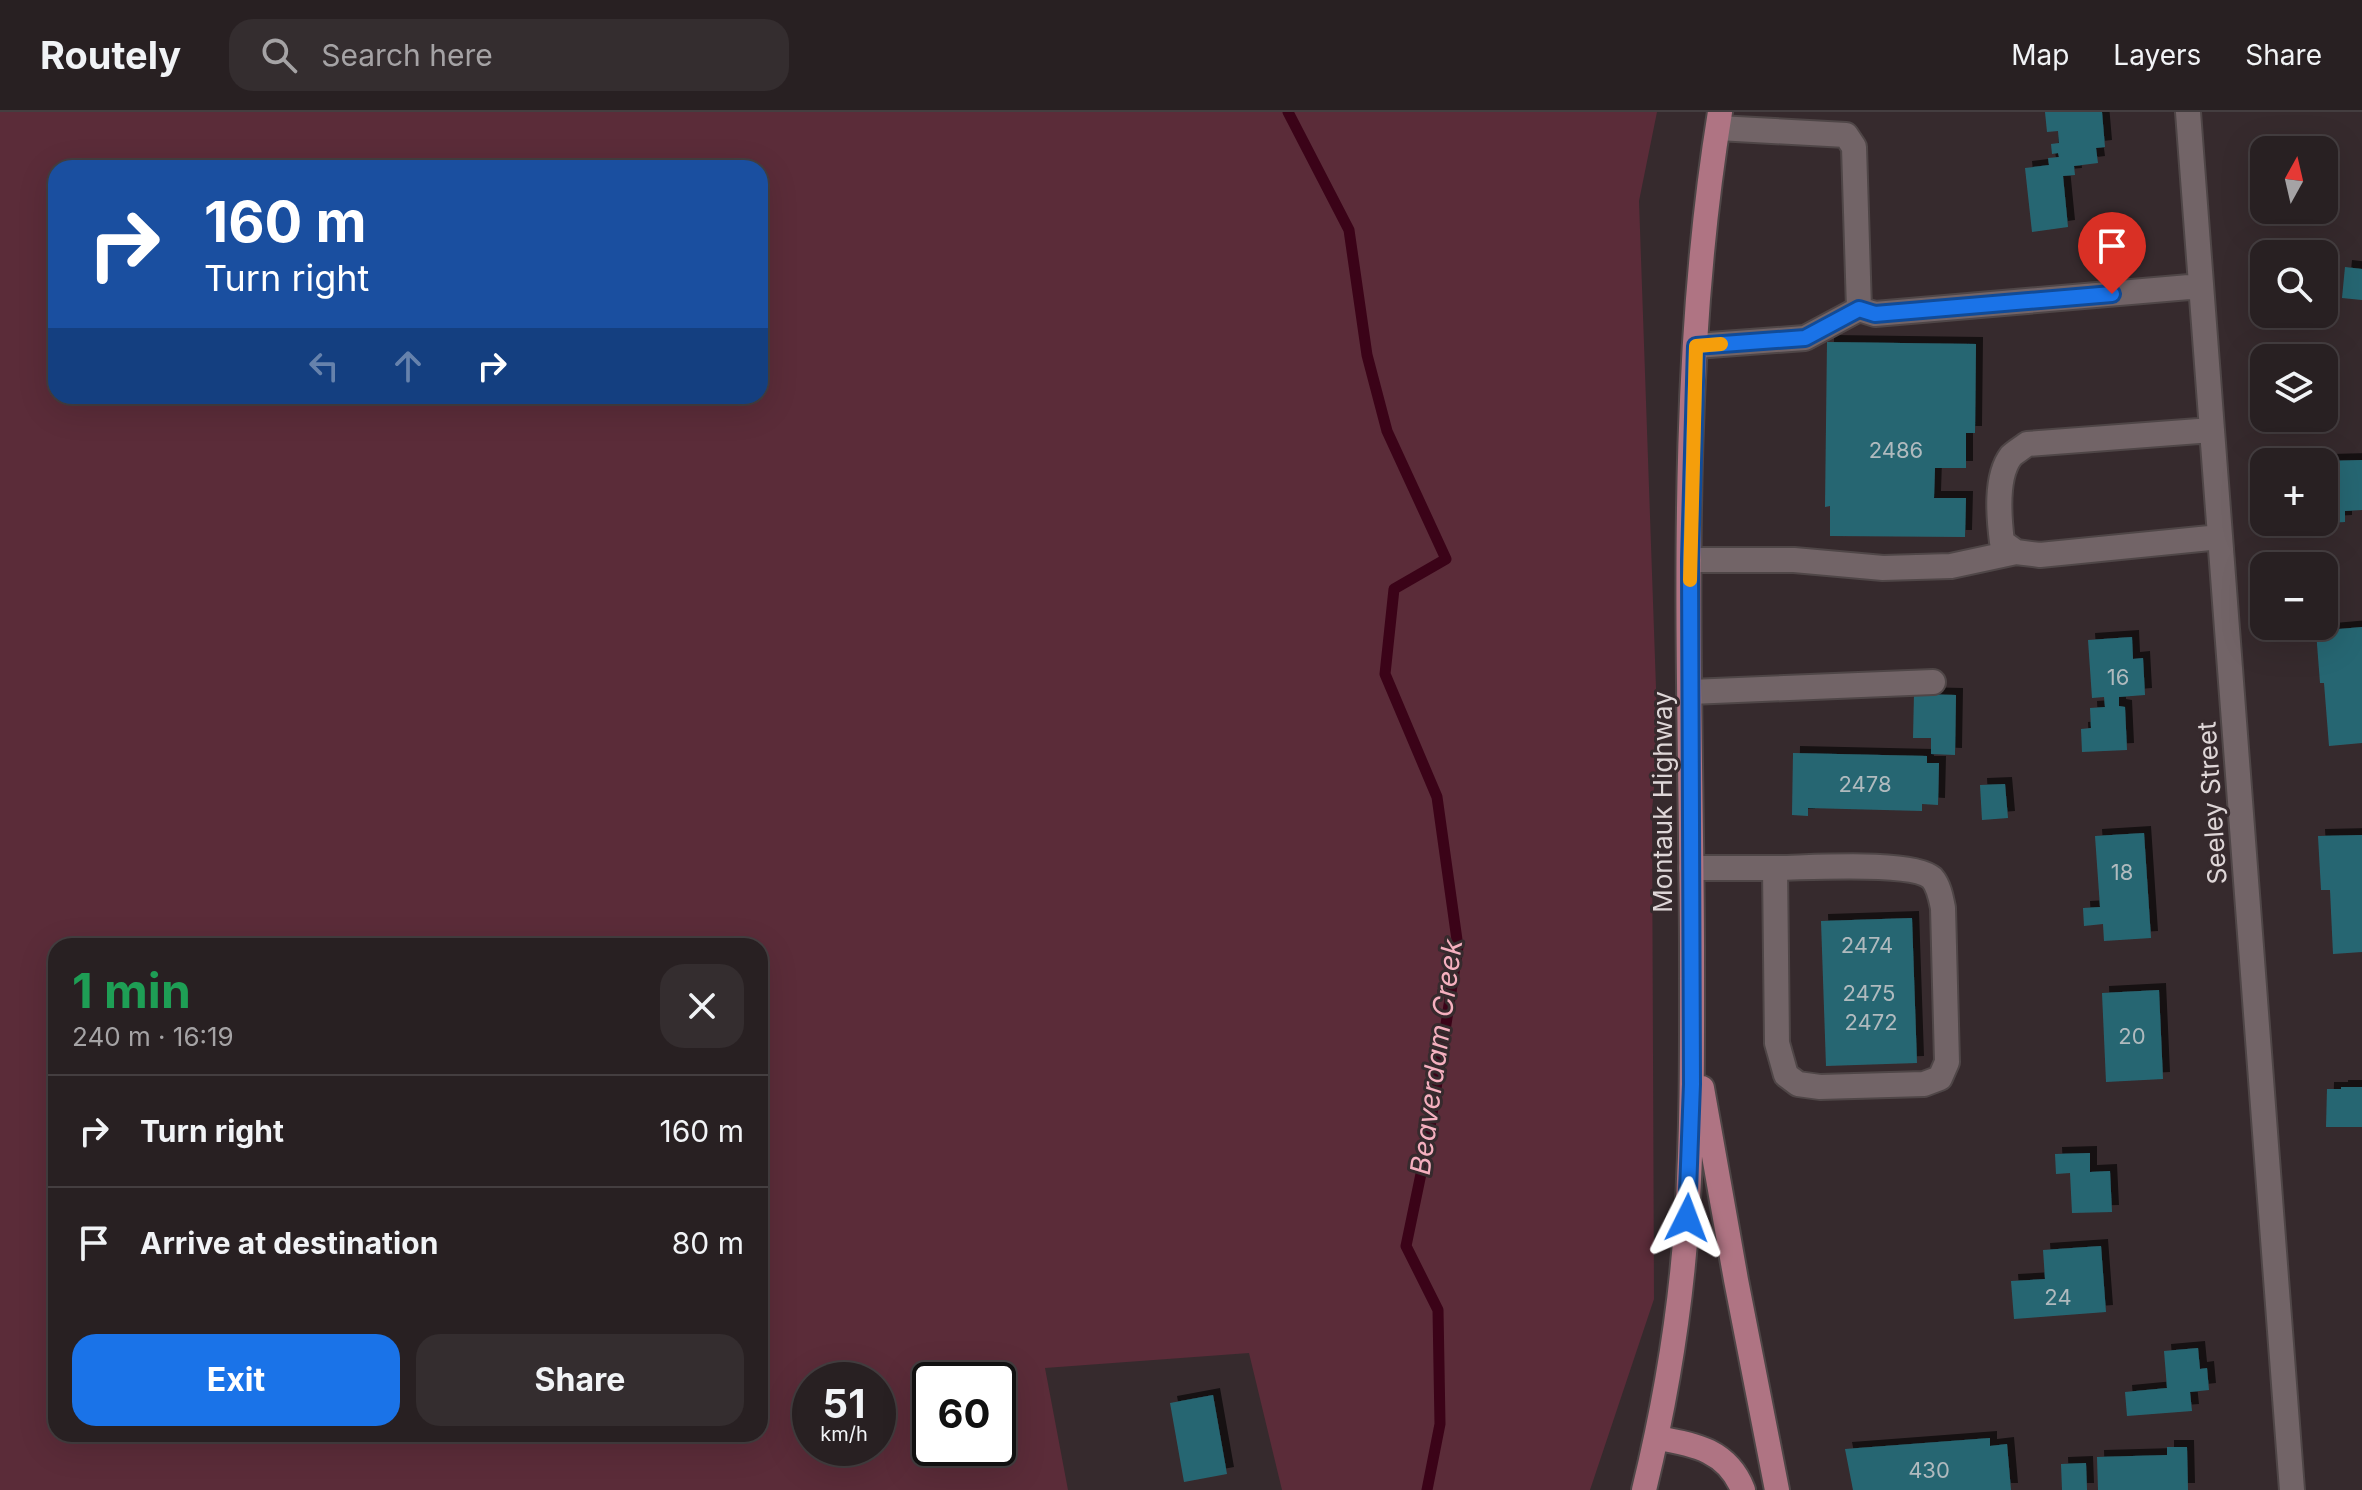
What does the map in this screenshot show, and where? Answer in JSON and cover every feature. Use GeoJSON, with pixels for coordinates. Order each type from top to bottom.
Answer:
{"type":"FeatureCollection","features":[{"type":"Feature","properties":{"kind":"main road","name":"Montauk Highway"},"geometry":{"type":"LineString","coordinates":[[1644,1490],[1657,1438],[1677,1311],[1687,1218],[1692,1027],[1690,560],[1696,346],[1705,223],[1719,120]]}},
{"type":"Feature","properties":{"kind":"main road"},"geometry":{"type":"LineString","coordinates":[[1692,1027],[1736,1280],[1777,1490]]}},
{"type":"Feature","properties":{"kind":"main road"},"geometry":{"type":"LineString","coordinates":[[1657,1438],[1711,1451],[1731,1468],[1743,1490]]}},
{"type":"Feature","properties":{"kind":"street","name":"Seeley Street"},"geometry":{"type":"LineString","coordinates":[[2188,112],[2292,1490]]}},
{"type":"Feature","properties":{"kind":"street"},"geometry":{"type":"LineString","coordinates":[[1719,120],[1846,135],[1854,147],[1859,309]]}},
{"type":"Feature","properties":{"kind":"street"},"geometry":{"type":"LineString","coordinates":[[1696,346],[1805,338],[1859,309],[1875,314],[2201,286]]}},
{"type":"Feature","properties":{"kind":"street"},"geometry":{"type":"LineString","coordinates":[[2016,552],[2002,542],[1999,498],[2009,458],[2027,444],[2212,430]]}},
{"type":"Feature","properties":{"kind":"street"},"geometry":{"type":"LineString","coordinates":[[1690,560],[1794,560],[1883,568],[1951,566],[2016,552],[2040,555],[2220,537]]}},
{"type":"Feature","properties":{"kind":"street"},"geometry":{"type":"LineString","coordinates":[[1690,692],[1933,682]]}},
{"type":"Feature","properties":{"kind":"street"},"geometry":{"type":"LineString","coordinates":[[1691,868],[1894,867],[1914,870],[1931,878],[1940,891],[1943,908],[1947,1062],[1940,1078],[1924,1084],[1820,1087],[1798,1084],[1786,1075],[1777,1043],[1775,868]]}},
{"type":"Feature","properties":{"kind":"shaded area"},"geometry":{"type":"Polygon","coordinates":[[[0,112],[1657,112],[1639,201],[1658,745],[1652,810],[1654,1299],[1590,1490],[1282,1490],[1249,1353],[1045,1368],[1068,1490],[0,1490],[0,112]]]}},
{"type":"Feature","properties":{"kind":"building"},"geometry":{"type":"Polygon","coordinates":[[[2045,112],[2102,112],[2105,147],[2096,148],[2098,163],[2074,166],[2075,175],[2063,176],[2068,227],[2032,232],[2025,168],[2049,165],[2048,158],[2059,157],[2058,153],[2052,154],[2051,144],[2059,143],[2058,131],[2047,132],[2045,112]]]}},
{"type":"Feature","properties":{"kind":"building"},"geometry":{"type":"Polygon","coordinates":[[[2345,267],[2362,269],[2362,300],[2342,298],[2345,267]]]}},
{"type":"Feature","properties":{"kind":"building"},"geometry":{"type":"Polygon","coordinates":[[[1827,342],[1976,344],[1975,433],[1966,433],[1966,468],[1935,468],[1934,498],[1966,498],[1965,537],[1830,536],[1830,506],[1825,507],[1827,342]]]}},
{"type":"Feature","properties":{"kind":"building"},"geometry":{"type":"Polygon","coordinates":[[[2362,460],[2362,510],[2345,511],[2345,522],[2338,522],[2338,461],[2362,460]]]}},
{"type":"Feature","properties":{"kind":"building"},"geometry":{"type":"Polygon","coordinates":[[[2362,627],[2362,743],[2329,746],[2317,640],[2338,640],[2338,629],[2362,627]]]}},
{"type":"Feature","properties":{"kind":"building"},"geometry":{"type":"Polygon","coordinates":[[[2132,637],[2133,659],[2143,658],[2145,695],[2119,697],[2119,706],[2125,707],[2127,750],[2082,752],[2081,729],[2091,728],[2090,708],[2105,707],[2104,697],[2092,698],[2088,640],[2132,637]]]}},
{"type":"Feature","properties":{"kind":"building"},"geometry":{"type":"Polygon","coordinates":[[[1914,694],[1956,695],[1955,755],[1931,754],[1931,738],[1913,738],[1914,694]]]}},
{"type":"Feature","properties":{"kind":"building"},"geometry":{"type":"Polygon","coordinates":[[[1793,753],[1927,756],[1927,763],[1939,763],[1938,805],[1922,804],[1922,811],[1808,808],[1808,816],[1792,815],[1793,753]]]}},
{"type":"Feature","properties":{"kind":"building"},"geometry":{"type":"Polygon","coordinates":[[[2005,784],[2008,818],[1982,820],[1980,785],[2005,784]]]}},
{"type":"Feature","properties":{"kind":"building"},"geometry":{"type":"Polygon","coordinates":[[[2144,833],[2151,938],[2104,941],[2103,924],[2084,926],[2083,908],[2100,907],[2095,836],[2144,833]]]}},
{"type":"Feature","properties":{"kind":"building"},"geometry":{"type":"Polygon","coordinates":[[[2362,835],[2362,952],[2333,954],[2330,890],[2321,890],[2318,836],[2362,835]]]}},
{"type":"Feature","properties":{"kind":"building"},"geometry":{"type":"Polygon","coordinates":[[[1912,918],[1917,1063],[1826,1066],[1821,921],[1912,918]]]}},
{"type":"Feature","properties":{"kind":"building"},"geometry":{"type":"Polygon","coordinates":[[[2159,990],[2163,1079],[2106,1082],[2102,993],[2159,990]]]}},
{"type":"Feature","properties":{"kind":"building"},"geometry":{"type":"Polygon","coordinates":[[[2362,1087],[2362,1127],[2326,1127],[2327,1089],[2362,1087]]]}},
{"type":"Feature","properties":{"kind":"building"},"geometry":{"type":"Polygon","coordinates":[[[2090,1153],[2090,1172],[2110,1171],[2112,1212],[2072,1213],[2070,1173],[2056,1174],[2055,1154],[2090,1153]]]}},
{"type":"Feature","properties":{"kind":"building"},"geometry":{"type":"Polygon","coordinates":[[[2101,1246],[2106,1312],[2014,1319],[2011,1281],[2045,1279],[2043,1250],[2101,1246]]]}},
{"type":"Feature","properties":{"kind":"building"},"geometry":{"type":"Polygon","coordinates":[[[2198,1348],[2200,1369],[2207,1368],[2209,1390],[2190,1392],[2192,1411],[2127,1416],[2125,1392],[2167,1388],[2164,1351],[2198,1348]]]}},
{"type":"Feature","properties":{"kind":"building"},"geometry":{"type":"Polygon","coordinates":[[[1213,1395],[1227,1474],[1184,1482],[1170,1403],[1213,1395]]]}},
{"type":"Feature","properties":{"kind":"building"},"geometry":{"type":"Polygon","coordinates":[[[1990,1438],[1990,1446],[2007,1444],[2011,1490],[1853,1490],[1845,1449],[1990,1438]]]}},
{"type":"Feature","properties":{"kind":"building"},"geometry":{"type":"Polygon","coordinates":[[[2167,1447],[2187,1447],[2188,1490],[2098,1490],[2097,1457],[2167,1455],[2167,1447]]]}},
{"type":"Feature","properties":{"kind":"building"},"geometry":{"type":"Polygon","coordinates":[[[2086,1463],[2087,1490],[2062,1490],[2061,1464],[2086,1463]]]}},
{"type":"Feature","properties":{"kind":"waterway","name":"Beaverdam Creek"},"geometry":{"type":"LineString","coordinates":[[1288,112],[1349,230],[1367,355],[1387,431],[1446,559],[1394,589],[1385,674],[1437,797],[1458,947],[1428,1140],[1406,1246],[1438,1310],[1440,1424],[1427,1490]]}},
{"type":"Feature","properties":{"kind":"slow traffic"},"geometry":{"type":"LineString","coordinates":[[1690,580],[1696,346],[1721,344]]}},
{"type":"Feature","properties":{"kind":"route"},"geometry":{"type":"LineString","coordinates":[[1687,1218],[1692,1084],[1690,560],[1696,346],[1805,338],[1859,309],[1875,314],[2112,294]]}}]}
